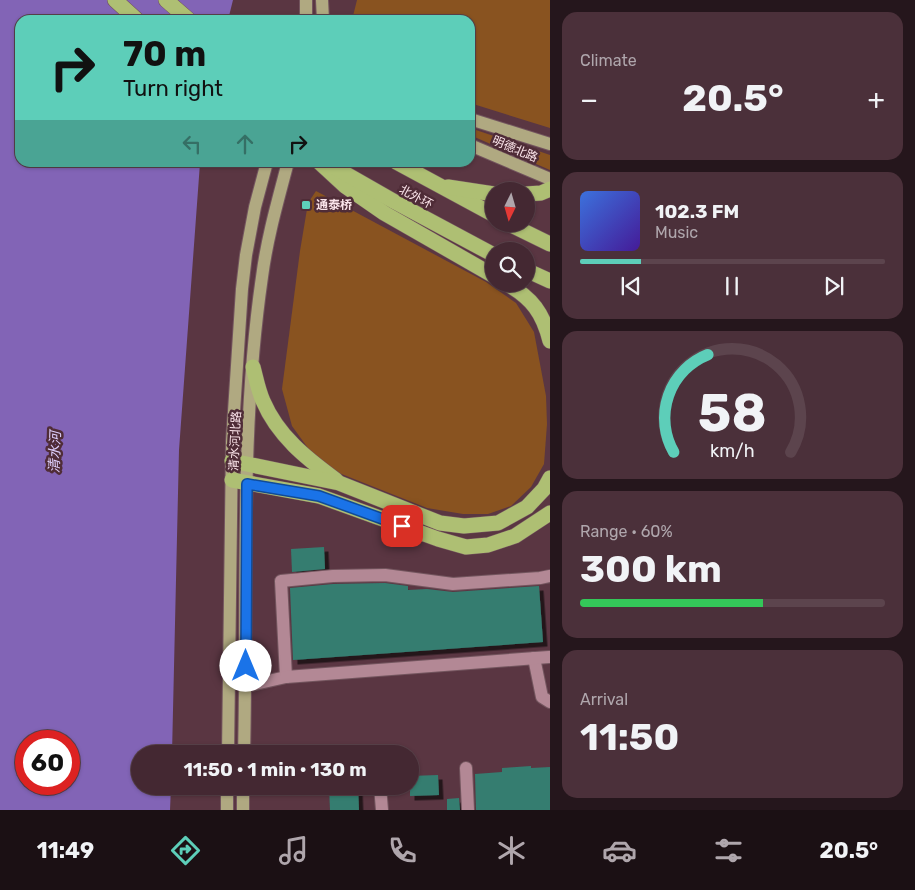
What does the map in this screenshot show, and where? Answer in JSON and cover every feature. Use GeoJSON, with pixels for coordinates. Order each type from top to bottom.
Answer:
{"type":"FeatureCollection","features":[{"type":"Feature","properties":{"kind":"highway"},"geometry":{"type":"LineString","coordinates":[[115,0],[132,15]]}},
{"type":"Feature","properties":{"kind":"highway"},"geometry":{"type":"LineString","coordinates":[[166,0],[183,15]]}},
{"type":"Feature","properties":{"kind":"highway"},"geometry":{"type":"LineString","coordinates":[[324,167],[344,186],[384,213],[485,271]]}},
{"type":"Feature","properties":{"kind":"highway","name":"北外环"},"geometry":{"type":"LineString","coordinates":[[335,167],[485,250]]}},
{"type":"Feature","properties":{"kind":"highway","name":"北外环"},"geometry":{"type":"LineString","coordinates":[[405,167],[485,211]]}},
{"type":"Feature","properties":{"kind":"highway"},"geometry":{"type":"LineString","coordinates":[[437,185],[485,193]]}},
{"type":"Feature","properties":{"kind":"highway"},"geometry":{"type":"LineString","coordinates":[[535,193],[550,189]]}},
{"type":"Feature","properties":{"kind":"highway"},"geometry":{"type":"LineString","coordinates":[[525,232],[550,244]]}},
{"type":"Feature","properties":{"kind":"highway"},"geometry":{"type":"LineString","coordinates":[[535,274],[550,281]]}},
{"type":"Feature","properties":{"kind":"highway"},"geometry":{"type":"LineString","coordinates":[[520,292],[536,306],[548,331],[550,341]]}},
{"type":"Feature","properties":{"kind":"highway"},"geometry":{"type":"LineString","coordinates":[[253,367],[262,399],[276,426],[305,457],[339,483]]}},
{"type":"Feature","properties":{"kind":"highway"},"geometry":{"type":"LineString","coordinates":[[240,463],[339,483],[440,523],[464,526],[498,523],[527,506],[544,489],[550,478]]}},
{"type":"Feature","properties":{"kind":"highway"},"geometry":{"type":"LineString","coordinates":[[240,482],[319,496],[438,539],[466,547],[488,545],[516,536],[550,513]]}},
{"type":"Feature","properties":{"kind":"main road"},"geometry":{"type":"LineString","coordinates":[[306,0],[306,15]]}},
{"type":"Feature","properties":{"kind":"main road"},"geometry":{"type":"LineString","coordinates":[[322,0],[323,15]]}},
{"type":"Feature","properties":{"kind":"main road","name":"明德北路"},"geometry":{"type":"LineString","coordinates":[[475,121],[550,144]]}},
{"type":"Feature","properties":{"kind":"main road","name":"明德北路"},"geometry":{"type":"LineString","coordinates":[[475,147],[550,179]]}},
{"type":"Feature","properties":{"kind":"main road","name":"清水河北路"},"geometry":{"type":"LineString","coordinates":[[244,745],[246,686],[240,482],[242,289],[255,207],[266,167]]}},
{"type":"Feature","properties":{"kind":"main road","name":"清水河北路"},"geometry":{"type":"LineString","coordinates":[[240,463],[253,367],[263,267],[287,167]]}},
{"type":"Feature","properties":{"kind":"main road","name":"清水河北路"},"geometry":{"type":"LineString","coordinates":[[228,745],[240,482]]}},
{"type":"Feature","properties":{"kind":"main road"},"geometry":{"type":"LineString","coordinates":[[227,795],[227,810]]}},
{"type":"Feature","properties":{"kind":"main road"},"geometry":{"type":"LineString","coordinates":[[243,795],[243,810]]}},
{"type":"Feature","properties":{"kind":"street"},"geometry":{"type":"LineString","coordinates":[[286,677],[281,581],[333,576],[385,575],[453,584],[550,576]]}},
{"type":"Feature","properties":{"kind":"street"},"geometry":{"type":"LineString","coordinates":[[246,686],[286,677],[549,657]]}},
{"type":"Feature","properties":{"kind":"street"},"geometry":{"type":"LineString","coordinates":[[534,658],[542,697],[550,702]]}},
{"type":"Feature","properties":{"kind":"street"},"geometry":{"type":"LineString","coordinates":[[466,768],[468,810]]}},
{"type":"Feature","properties":{"kind":"street"},"geometry":{"type":"LineString","coordinates":[[381,795],[382,810]]}},
{"type":"Feature","properties":{"kind":"shaded area"},"geometry":{"type":"Polygon","coordinates":[[[357,0],[550,0],[550,128],[475,105],[475,15],[353,15],[357,0]]]}},
{"type":"Feature","properties":{"kind":"shaded area"},"geometry":{"type":"Polygon","coordinates":[[[475,130],[550,155],[550,170],[475,137],[475,130]]]}},
{"type":"Feature","properties":{"kind":"shaded area"},"geometry":{"type":"Polygon","coordinates":[[[316,191],[485,281],[485,292],[500,292],[516,303],[534,332],[546,396],[547,424],[544,464],[531,487],[511,506],[488,514],[463,514],[427,508],[339,473],[313,455],[292,426],[282,389],[308,203],[316,191]]]}},
{"type":"Feature","properties":{"kind":"water","name":"清水河"},"geometry":{"type":"Polygon","coordinates":[[[0,0],[233,0],[229,15],[15,15],[15,167],[200,167],[179,450],[172,745],[131,745],[131,795],[171,795],[170,810],[0,810],[0,0]]]}},
{"type":"Feature","properties":{"kind":"building"},"geometry":{"type":"Polygon","coordinates":[[[324,547],[325,569],[292,572],[291,549],[324,547]]]}},
{"type":"Feature","properties":{"kind":"building"},"geometry":{"type":"Polygon","coordinates":[[[385,583],[408,586],[408,590],[427,589],[453,592],[539,586],[543,642],[293,660],[290,588],[333,584],[385,583]]]}},
{"type":"Feature","properties":{"kind":"building"},"geometry":{"type":"Polygon","coordinates":[[[531,766],[531,768],[550,767],[550,810],[476,810],[475,774],[502,772],[502,768],[531,766]]]}},
{"type":"Feature","properties":{"kind":"building"},"geometry":{"type":"Polygon","coordinates":[[[438,775],[439,795],[410,796],[419,795],[419,776],[438,775]]]}},
{"type":"Feature","properties":{"kind":"building"},"geometry":{"type":"Polygon","coordinates":[[[329,795],[358,795],[359,810],[330,810],[329,795]]]}},
{"type":"Feature","properties":{"kind":"building"},"geometry":{"type":"Polygon","coordinates":[[[459,798],[460,810],[447,810],[447,799],[459,798]]]}},
{"type":"Feature","properties":{"kind":"place","name":"通泰桥"},"geometry":{"type":"Point","coordinates":[306,205]}},
{"type":"Feature","properties":{"kind":"route"},"geometry":{"type":"LineString","coordinates":[[246,666],[247,484],[319,496],[402,526]]}}]}
